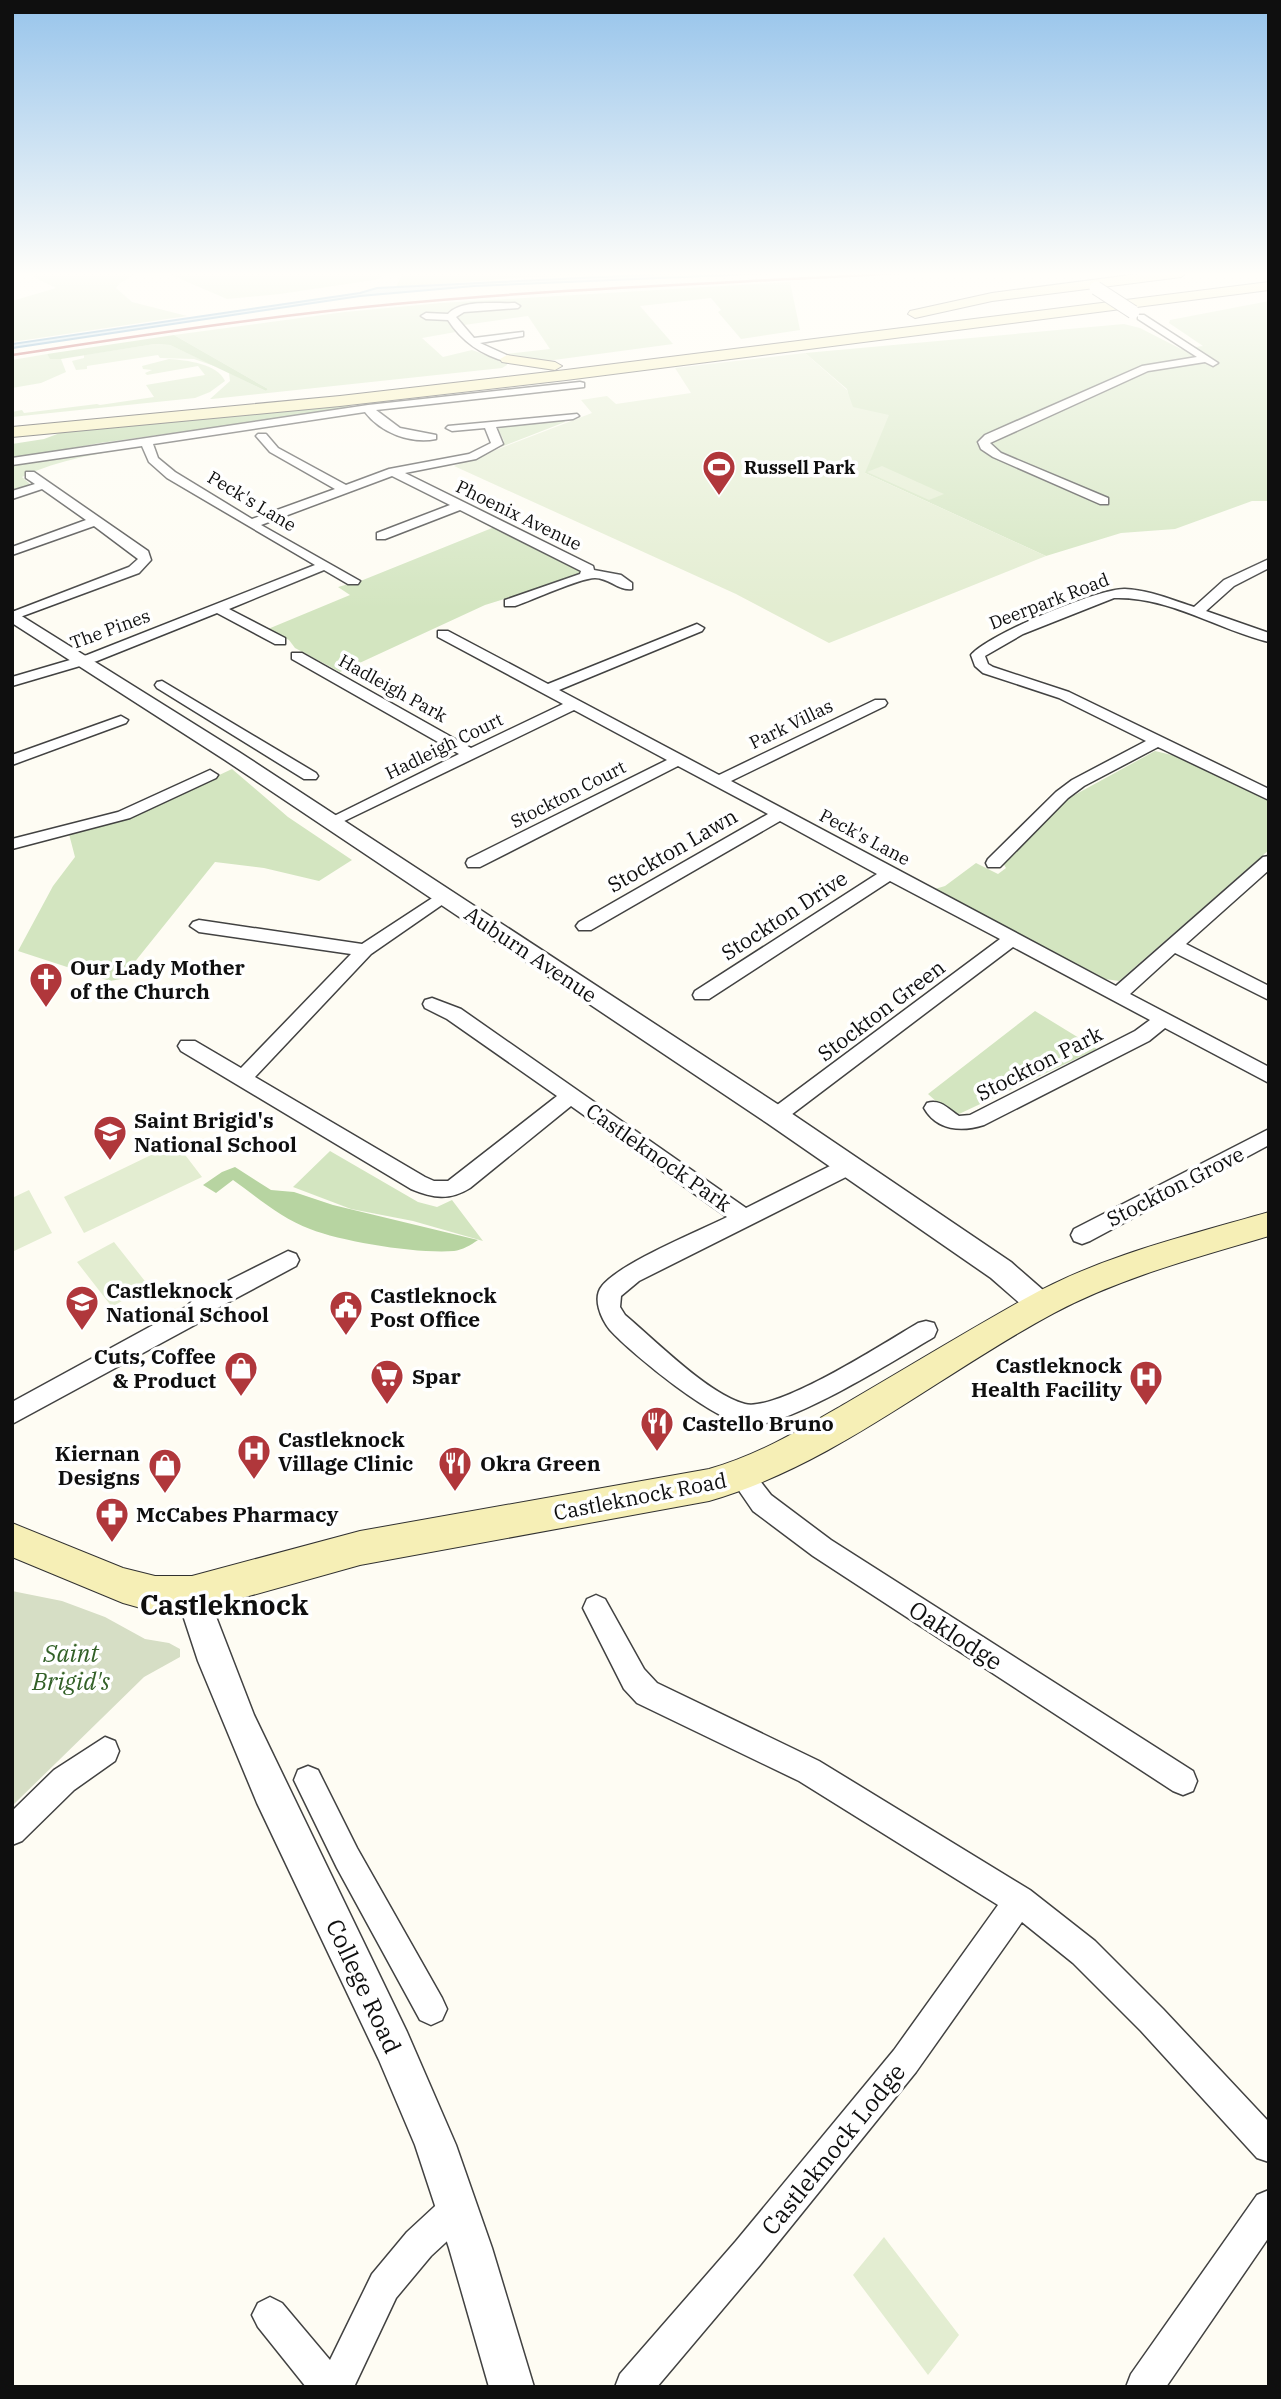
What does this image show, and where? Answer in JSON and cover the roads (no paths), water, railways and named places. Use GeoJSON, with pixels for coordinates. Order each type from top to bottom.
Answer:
{"type":"FeatureCollection","features":[{"type":"Feature","properties":{"kind":"main road"},"geometry":{"type":"LineString","coordinates":[[12,422],[388,385]]}},
{"type":"Feature","properties":{"kind":"main road"},"geometry":{"type":"LineString","coordinates":[[12,432],[478,385]]}},
{"type":"Feature","properties":{"kind":"main road","name":"Castleknock Road"},"geometry":{"type":"LineString","coordinates":[[12,1540],[123,1585],[155,1594],[192,1594],[360,1548],[450,1530],[653,1497],[741,1476],[806,1444],[1041,1304],[1096,1278],[1142,1261],[1269,1224]]}},
{"type":"Feature","properties":{"kind":"street"},"geometry":{"type":"LineString","coordinates":[[12,462],[368,408],[580,385]]}},
{"type":"Feature","properties":{"kind":"street"},"geometry":{"type":"LineString","coordinates":[[1104,502],[997,455],[985,447],[984,442],[989,437],[1109,385]]}},
{"type":"Feature","properties":{"kind":"street"},"geometry":{"type":"LineString","coordinates":[[368,408],[372,415],[386,425],[418,437],[432,437]]}},
{"type":"Feature","properties":{"kind":"street"},"geometry":{"type":"LineString","coordinates":[[452,428],[573,415]]}},
{"type":"Feature","properties":{"kind":"street"},"geometry":{"type":"LineString","coordinates":[[251,524],[393,472],[483,453],[497,444],[489,424]]}},
{"type":"Feature","properties":{"kind":"street"},"geometry":{"type":"LineString","coordinates":[[262,436],[274,450],[344,489]]}},
{"type":"Feature","properties":{"kind":"street","name":"Peck's Lane"},"geometry":{"type":"LineString","coordinates":[[146,440],[152,458],[161,468],[251,524],[353,581]]}},
{"type":"Feature","properties":{"kind":"street","name":"Phoenix Avenue"},"geometry":{"type":"LineString","coordinates":[[393,472],[586,566],[587,573],[574,582],[510,603]]}},
{"type":"Feature","properties":{"kind":"street"},"geometry":{"type":"LineString","coordinates":[[13,615],[134,570],[144,562],[143,554],[30,475]]}},
{"type":"Feature","properties":{"kind":"street"},"geometry":{"type":"LineString","coordinates":[[12,495],[43,485]]}},
{"type":"Feature","properties":{"kind":"street"},"geometry":{"type":"LineString","coordinates":[[382,536],[459,506]]}},
{"type":"Feature","properties":{"kind":"street"},"geometry":{"type":"LineString","coordinates":[[12,551],[95,521]]}},
{"type":"Feature","properties":{"kind":"street"},"geometry":{"type":"LineString","coordinates":[[1195,613],[1229,583],[1269,564]]}},
{"type":"Feature","properties":{"kind":"street","name":"The Pines"},"geometry":{"type":"LineString","coordinates":[[12,682],[83,662],[324,566]]}},
{"type":"Feature","properties":{"kind":"street"},"geometry":{"type":"LineString","coordinates":[[587,573],[616,578],[627,586]]}},
{"type":"Feature","properties":{"kind":"street","name":"Deerpark Road"},"geometry":{"type":"LineString","coordinates":[[1158,741],[1065,695],[988,670],[978,660],[979,651],[1010,635],[1118,593],[1140,593],[1269,638]]}},
{"type":"Feature","properties":{"kind":"street"},"geometry":{"type":"LineString","coordinates":[[219,608],[280,641]]}},
{"type":"Feature","properties":{"kind":"street","name":"Auburn Avenue"},"geometry":{"type":"LineString","coordinates":[[13,615],[206,739],[776,1116],[1002,1270],[1041,1304]]}},
{"type":"Feature","properties":{"kind":"street"},"geometry":{"type":"LineString","coordinates":[[549,690],[697,628]]}},
{"type":"Feature","properties":{"kind":"street","name":"Peck's Lane"},"geometry":{"type":"LineString","coordinates":[[443,634],[1269,1076]]}},
{"type":"Feature","properties":{"kind":"street","name":"Hadleigh Park"},"geometry":{"type":"LineString","coordinates":[[297,656],[470,754]]}},
{"type":"Feature","properties":{"kind":"street"},"geometry":{"type":"LineString","coordinates":[[162,685],[310,776]]}},
{"type":"Feature","properties":{"kind":"street","name":"Park Villas"},"geometry":{"type":"LineString","coordinates":[[719,781],[880,703]]}},
{"type":"Feature","properties":{"kind":"street","name":"Hadleigh Court"},"geometry":{"type":"LineString","coordinates":[[330,822],[575,704]]}},
{"type":"Feature","properties":{"kind":"street"},"geometry":{"type":"LineString","coordinates":[[12,760],[121,720]]}},
{"type":"Feature","properties":{"kind":"street"},"geometry":{"type":"LineString","coordinates":[[206,739],[230,726]]}},
{"type":"Feature","properties":{"kind":"street"},"geometry":{"type":"LineString","coordinates":[[994,863],[1062,795],[1078,783],[1158,741],[1269,795]]}},
{"type":"Feature","properties":{"kind":"street","name":"Stockton Court"},"geometry":{"type":"LineString","coordinates":[[474,863],[679,760]]}},
{"type":"Feature","properties":{"kind":"street"},"geometry":{"type":"LineString","coordinates":[[12,844],[124,815],[210,775]]}},
{"type":"Feature","properties":{"kind":"street","name":"Stockton Lawn"},"geometry":{"type":"LineString","coordinates":[[585,926],[780,814]]}},
{"type":"Feature","properties":{"kind":"street"},"geometry":{"type":"LineString","coordinates":[[1117,995],[1269,861]]}},
{"type":"Feature","properties":{"kind":"street","name":"Stockton Drive"},"geometry":{"type":"LineString","coordinates":[[702,995],[890,873]]}},
{"type":"Feature","properties":{"kind":"street"},"geometry":{"type":"LineString","coordinates":[[242,1079],[365,950],[443,896]]}},
{"type":"Feature","properties":{"kind":"street"},"geometry":{"type":"LineString","coordinates":[[199,926],[274,934],[365,950]]}},
{"type":"Feature","properties":{"kind":"street","name":"Stockton Green"},"geometry":{"type":"LineString","coordinates":[[776,1116],[1012,939]]}},
{"type":"Feature","properties":{"kind":"street"},"geometry":{"type":"LineString","coordinates":[[1174,945],[1269,994]]}},
{"type":"Feature","properties":{"kind":"street","name":"Castleknock Park"},"geometry":{"type":"LineString","coordinates":[[432,1004],[454,1014],[746,1219]]}},
{"type":"Feature","properties":{"kind":"street","name":"Stockton Park"},"geometry":{"type":"LineString","coordinates":[[934,1108],[952,1122],[961,1125],[977,1119],[1142,1036],[1163,1020]]}},
{"type":"Feature","properties":{"kind":"street","name":"Castleknock Park"},"geometry":{"type":"LineString","coordinates":[[188,1046],[418,1183],[433,1189],[452,1189],[463,1182],[571,1095]]}},
{"type":"Feature","properties":{"kind":"street","name":"Stockton Grove"},"geometry":{"type":"LineString","coordinates":[[1082,1236],[1269,1136]]}},
{"type":"Feature","properties":{"kind":"street","name":"Castleknock Park"},"geometry":{"type":"LineString","coordinates":[[849,1166],[631,1275],[610,1292],[611,1314],[682,1376],[731,1410],[751,1416],[780,1409],[862,1367],[926,1329]]}},
{"type":"Feature","properties":{"kind":"street"},"geometry":{"type":"LineString","coordinates":[[12,1415],[194,1314],[204,1304],[288,1260]]}},
{"type":"Feature","properties":{"kind":"street","name":"Oaklodge"},"geometry":{"type":"LineString","coordinates":[[741,1476],[762,1503],[822,1548],[1182,1781]]}},
{"type":"Feature","properties":{"kind":"street","name":"College Road"},"geometry":{"type":"LineString","coordinates":[[192,1594],[205,1635],[246,1735],[422,2110],[459,2207],[512,2387]]}},
{"type":"Feature","properties":{"kind":"street"},"geometry":{"type":"LineString","coordinates":[[596,1608],[634,1679],[647,1693],[809,1770],[1019,1901],[1091,1959],[1152,2020],[1269,2146]]}},
{"type":"Feature","properties":{"kind":"street"},"geometry":{"type":"LineString","coordinates":[[12,1831],[64,1780],[106,1751]]}},
{"type":"Feature","properties":{"kind":"street"},"geometry":{"type":"LineString","coordinates":[[308,1780],[347,1858],[431,2009]]}},
{"type":"Feature","properties":{"kind":"street"},"geometry":{"type":"LineString","coordinates":[[315,1883],[347,1858]]}},
{"type":"Feature","properties":{"kind":"street","name":"Castleknock Lodge"},"geometry":{"type":"LineString","coordinates":[[633,2387],[905,2062],[1019,1901]]}},
{"type":"Feature","properties":{"kind":"street"},"geometry":{"type":"LineString","coordinates":[[335,2387],[384,2286],[419,2244],[459,2207]]}},
{"type":"Feature","properties":{"kind":"street"},"geometry":{"type":"LineString","coordinates":[[1144,2387],[1269,2207]]}},
{"type":"Feature","properties":{"kind":"street"},"geometry":{"type":"LineString","coordinates":[[270,2315],[329,2387]]}},
{"type":"Feature","properties":{"kind":"place","name":"Russell Park"},"geometry":{"type":"Point","coordinates":[719,497]}},
{"type":"Feature","properties":{"kind":"place","name":"Our Lady Mother of the Church"},"geometry":{"type":"Point","coordinates":[46,1009]}},
{"type":"Feature","properties":{"kind":"place","name":"Saint Brigid's National School"},"geometry":{"type":"Point","coordinates":[110,1162]}},
{"type":"Feature","properties":{"kind":"place","name":"Castleknock National School"},"geometry":{"type":"Point","coordinates":[82,1332]}},
{"type":"Feature","properties":{"kind":"place","name":"Castleknock Post Office"},"geometry":{"type":"Point","coordinates":[346,1337]}},
{"type":"Feature","properties":{"kind":"place","name":"Cuts, Coffee & Product"},"geometry":{"type":"Point","coordinates":[241,1398]}},
{"type":"Feature","properties":{"kind":"place","name":"Spar"},"geometry":{"type":"Point","coordinates":[387,1406]}},
{"type":"Feature","properties":{"kind":"place","name":"Castleknock Health Facility"},"geometry":{"type":"Point","coordinates":[1146,1407]}},
{"type":"Feature","properties":{"kind":"place","name":"Castello Bruno"},"geometry":{"type":"Point","coordinates":[657,1453]}},
{"type":"Feature","properties":{"kind":"place","name":"Castleknock Village Clinic"},"geometry":{"type":"Point","coordinates":[254,1481]}},
{"type":"Feature","properties":{"kind":"place","name":"Okra Green"},"geometry":{"type":"Point","coordinates":[455,1493]}},
{"type":"Feature","properties":{"kind":"place","name":"Kiernan Designs"},"geometry":{"type":"Point","coordinates":[165,1495]}},
{"type":"Feature","properties":{"kind":"place","name":"McCabes Pharmacy"},"geometry":{"type":"Point","coordinates":[112,1544]}},
{"type":"Feature","properties":{"kind":"district","name":"Castleknock"},"geometry":{"type":"Point","coordinates":[224,1604]}},
{"type":"Feature","properties":{"kind":"park label","name":"Saint Brigid's"},"geometry":{"type":"Point","coordinates":[71,1667]}}]}
